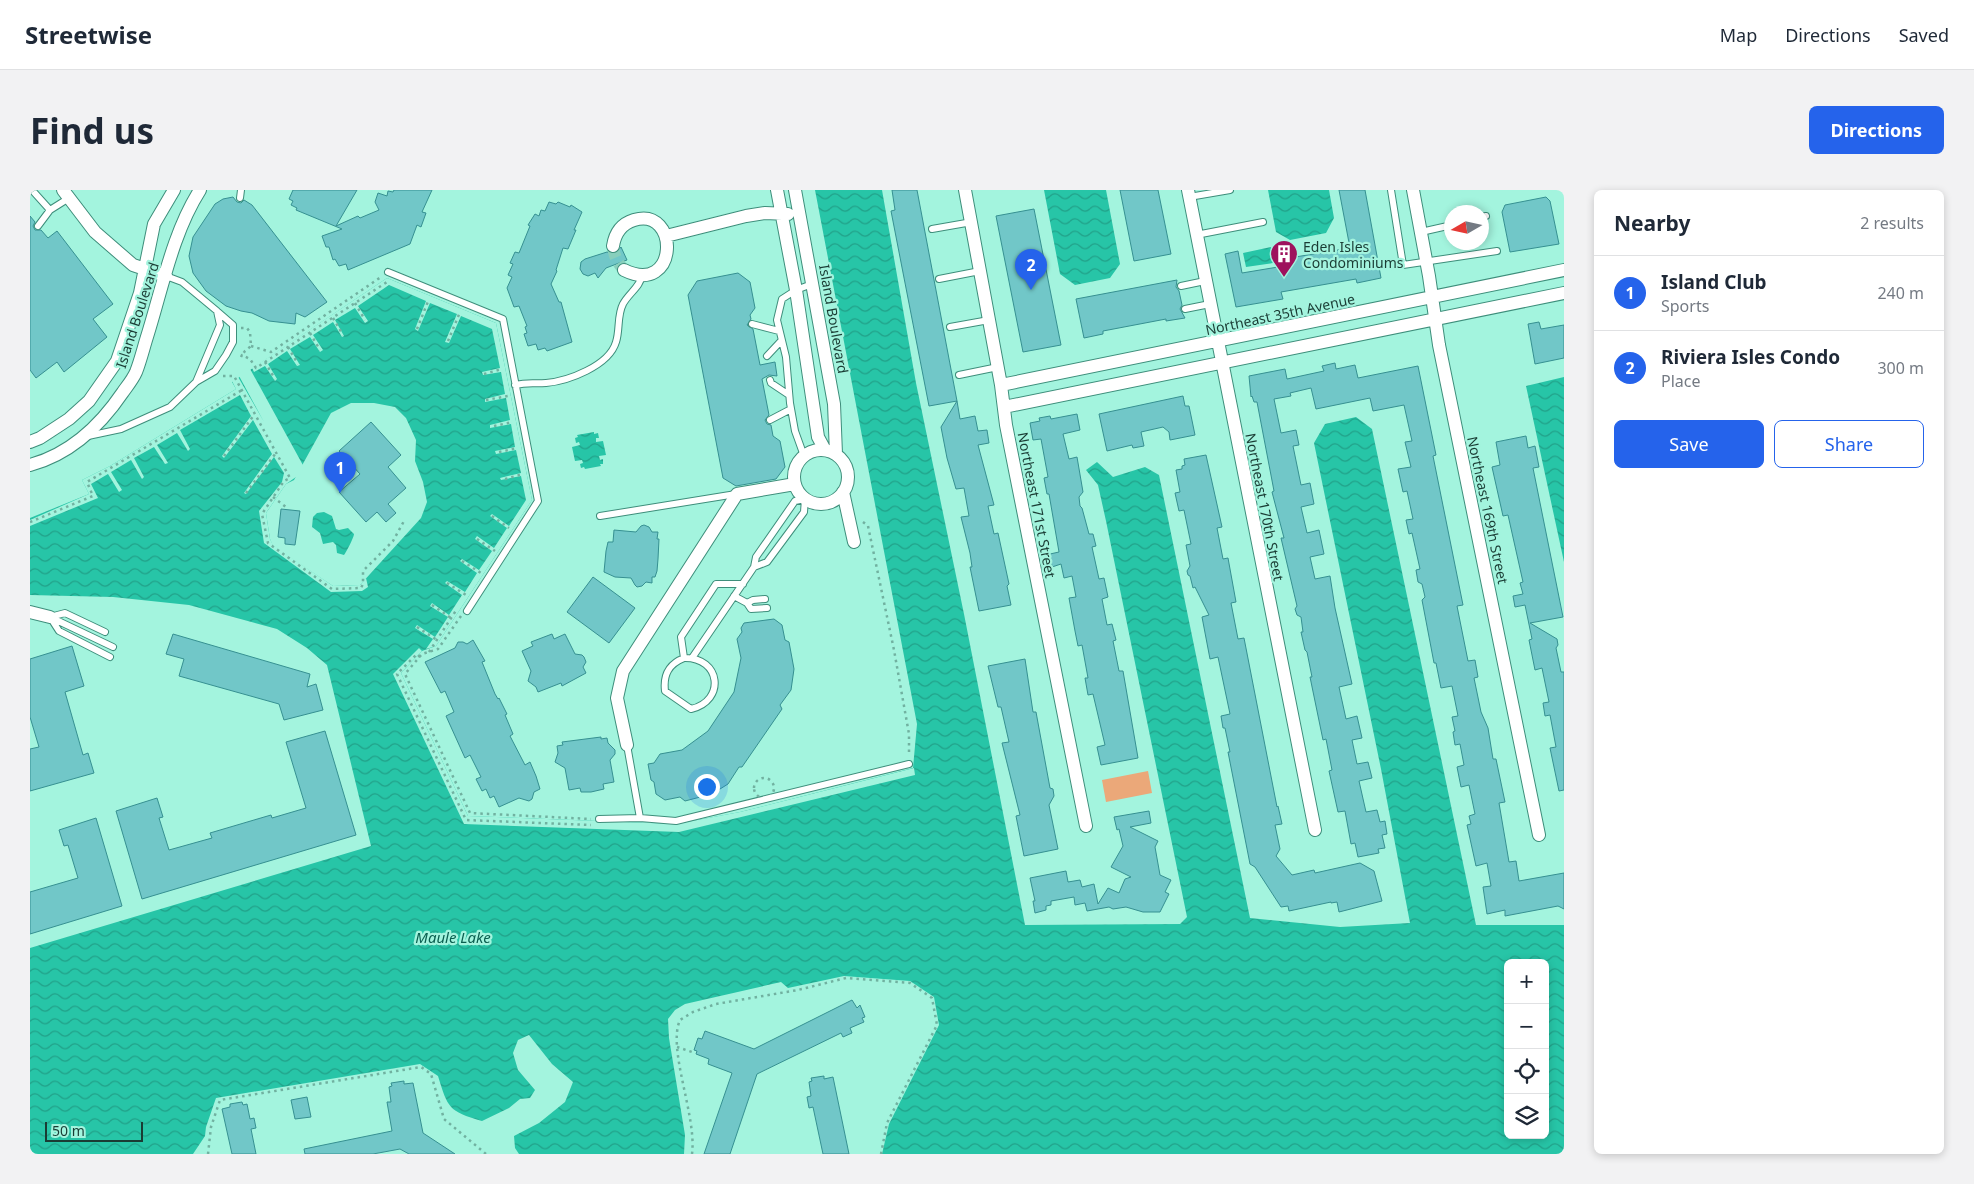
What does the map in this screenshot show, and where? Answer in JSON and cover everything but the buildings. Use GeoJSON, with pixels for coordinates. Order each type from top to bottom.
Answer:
{"type":"FeatureCollection","features":[{"type":"Feature","properties":{"kind":"street","name":"Island Boulevard"},"geometry":{"type":"LineString","coordinates":[[30,442],[40,438],[69,419],[89,401],[117,360],[140,293],[154,224],[174,190]]}},
{"type":"Feature","properties":{"kind":"street","name":"Island Boulevard"},"geometry":{"type":"LineString","coordinates":[[30,465],[62,452],[85,437],[109,413],[136,373],[176,238],[188,209],[200,190]]}},
{"type":"Feature","properties":{"kind":"street","name":"Island Boulevard"},"geometry":{"type":"LineString","coordinates":[[777,190],[796,290],[818,437],[830,452],[847,467],[847,485],[843,492]]}},
{"type":"Feature","properties":{"kind":"street","name":"Island Boulevard"},"geometry":{"type":"LineString","coordinates":[[794,190],[834,404],[830,452]]}},
{"type":"Feature","properties":{"kind":"street","name":"Northeast 171st Street"},"geometry":{"type":"LineString","coordinates":[[965,190],[1004,407],[1086,826]]}},
{"type":"Feature","properties":{"kind":"street","name":"Northeast 169th Street"},"geometry":{"type":"LineString","coordinates":[[1413,190],[1435,320],[1539,835]]}},
{"type":"Feature","properties":{"kind":"street"},"geometry":{"type":"LineString","coordinates":[[66,194],[95,232],[133,265],[166,276]]}},
{"type":"Feature","properties":{"kind":"street","name":"Northeast 170th Street"},"geometry":{"type":"LineString","coordinates":[[1188,194],[1315,830]]}},
{"type":"Feature","properties":{"kind":"street"},"geometry":{"type":"LineString","coordinates":[[666,236],[746,216],[764,213],[799,213]]}},
{"type":"Feature","properties":{"kind":"street"},"geometry":{"type":"LineString","coordinates":[[613,246],[615,236],[620,228],[636,220],[646,220],[654,223],[661,228],[666,236],[668,254],[658,269],[651,274],[642,275],[624,270]]}},
{"type":"Feature","properties":{"kind":"street","name":"Northeast 35th Avenue"},"geometry":{"type":"LineString","coordinates":[[1001,385],[1564,270]]}},
{"type":"Feature","properties":{"kind":"street"},"geometry":{"type":"LineString","coordinates":[[1004,407],[1564,293]]}},
{"type":"Feature","properties":{"kind":"street"},"geometry":{"type":"LineString","coordinates":[[830,452],[818,450],[804,456],[794,474],[795,484],[799,492],[813,502],[830,502],[837,499],[843,492]]}},
{"type":"Feature","properties":{"kind":"street"},"geometry":{"type":"LineString","coordinates":[[627,745],[617,698],[623,671],[737,494],[795,484]]}},
{"type":"Feature","properties":{"kind":"street"},"geometry":{"type":"LineString","coordinates":[[843,492],[854,542]]}},
{"type":"Feature","properties":{"kind":"street"},"geometry":{"type":"LineString","coordinates":[[30,612],[50,617]]}},
{"type":"Feature","properties":{"kind":"lane"},"geometry":{"type":"LineString","coordinates":[[32,190],[50,210]]}},
{"type":"Feature","properties":{"kind":"lane"},"geometry":{"type":"LineString","coordinates":[[240,198],[241,190]]}},
{"type":"Feature","properties":{"kind":"lane"},"geometry":{"type":"LineString","coordinates":[[1188,194],[1230,190]]}},
{"type":"Feature","properties":{"kind":"lane"},"geometry":{"type":"LineString","coordinates":[[1391,190],[1403,265],[1426,260],[1497,251]]}},
{"type":"Feature","properties":{"kind":"lane"},"geometry":{"type":"LineString","coordinates":[[38,226],[50,210],[66,194]]}},
{"type":"Feature","properties":{"kind":"lane"},"geometry":{"type":"LineString","coordinates":[[932,229],[972,222]]}},
{"type":"Feature","properties":{"kind":"lane"},"geometry":{"type":"LineString","coordinates":[[1196,235],[1263,222]]}},
{"type":"Feature","properties":{"kind":"lane"},"geometry":{"type":"LineString","coordinates":[[1421,232],[1444,226]]}},
{"type":"Feature","properties":{"kind":"lane"},"geometry":{"type":"LineString","coordinates":[[939,279],[980,271]]}},
{"type":"Feature","properties":{"kind":"lane"},"geometry":{"type":"LineString","coordinates":[[388,272],[502,319],[538,501],[467,611]]}},
{"type":"Feature","properties":{"kind":"lane"},"geometry":{"type":"LineString","coordinates":[[515,385],[532,381],[545,383],[567,378],[586,371],[602,362],[616,343],[622,304],[642,281],[642,275]]}},
{"type":"Feature","properties":{"kind":"lane"},"geometry":{"type":"LineString","coordinates":[[85,437],[121,429],[170,407],[196,382],[215,371],[233,342],[233,325],[182,282],[166,276]]}},
{"type":"Feature","properties":{"kind":"lane"},"geometry":{"type":"LineString","coordinates":[[1181,286],[1205,281]]}},
{"type":"Feature","properties":{"kind":"lane"},"geometry":{"type":"LineString","coordinates":[[804,456],[795,431],[789,395],[786,357],[777,320],[782,299],[796,290],[812,284]]}},
{"type":"Feature","properties":{"kind":"lane"},"geometry":{"type":"LineString","coordinates":[[1185,309],[1210,304]]}},
{"type":"Feature","properties":{"kind":"lane"},"geometry":{"type":"LineString","coordinates":[[196,382],[220,326],[217,311]]}},
{"type":"Feature","properties":{"kind":"lane"},"geometry":{"type":"LineString","coordinates":[[950,328],[989,320]]}},
{"type":"Feature","properties":{"kind":"lane"},"geometry":{"type":"LineString","coordinates":[[752,324],[779,331]]}},
{"type":"Feature","properties":{"kind":"lane"},"geometry":{"type":"LineString","coordinates":[[767,356],[781,341]]}},
{"type":"Feature","properties":{"kind":"lane"},"geometry":{"type":"LineString","coordinates":[[959,375],[998,367]]}},
{"type":"Feature","properties":{"kind":"lane"},"geometry":{"type":"LineString","coordinates":[[770,380],[771,383],[789,395]]}},
{"type":"Feature","properties":{"kind":"lane"},"geometry":{"type":"LineString","coordinates":[[770,420],[791,409]]}},
{"type":"Feature","properties":{"kind":"lane"},"geometry":{"type":"LineString","coordinates":[[600,516],[737,494]]}},
{"type":"Feature","properties":{"kind":"lane"},"geometry":{"type":"LineString","coordinates":[[692,658],[754,568],[756,557],[795,501],[805,498],[804,512],[767,562],[754,568]]}},
{"type":"Feature","properties":{"kind":"lane"},"geometry":{"type":"LineString","coordinates":[[684,658],[681,637],[716,584],[743,584]]}},
{"type":"Feature","properties":{"kind":"lane"},"geometry":{"type":"LineString","coordinates":[[734,596],[747,603],[751,608],[767,608]]}},
{"type":"Feature","properties":{"kind":"lane"},"geometry":{"type":"LineString","coordinates":[[747,603],[753,600],[765,599]]}},
{"type":"Feature","properties":{"kind":"lane"},"geometry":{"type":"LineString","coordinates":[[50,617],[65,613],[105,632]]}},
{"type":"Feature","properties":{"kind":"lane"},"geometry":{"type":"LineString","coordinates":[[50,617],[113,647]]}},
{"type":"Feature","properties":{"kind":"lane"},"geometry":{"type":"LineString","coordinates":[[50,617],[59,630],[110,657]]}},
{"type":"Feature","properties":{"kind":"lane"},"geometry":{"type":"LineString","coordinates":[[684,658],[692,658],[707,665],[715,680],[714,688],[706,702],[699,707],[690,709],[665,691],[664,682],[670,667],[676,661],[684,658]]}},
{"type":"Feature","properties":{"kind":"lane"},"geometry":{"type":"LineString","coordinates":[[627,745],[640,818]]}},
{"type":"Feature","properties":{"kind":"lane"},"geometry":{"type":"LineString","coordinates":[[599,819],[640,818],[676,820],[909,764]]}},
{"type":"Feature","properties":{"kind":"path"},"geometry":{"type":"LineString","coordinates":[[251,346],[271,352],[388,272]]}},
{"type":"Feature","properties":{"kind":"path"},"geometry":{"type":"LineString","coordinates":[[239,328],[247,328],[250,332],[251,346],[241,356],[250,359],[256,368],[388,282]]}},
{"type":"Feature","properties":{"kind":"path"},"geometry":{"type":"LineString","coordinates":[[421,295],[437,302]]}},
{"type":"Feature","properties":{"kind":"path"},"geometry":{"type":"LineString","coordinates":[[417,329],[429,299]]}},
{"type":"Feature","properties":{"kind":"path"},"geometry":{"type":"LineString","coordinates":[[355,303],[365,320]]}},
{"type":"Feature","properties":{"kind":"path"},"geometry":{"type":"LineString","coordinates":[[448,341],[460,312],[468,315]]}},
{"type":"Feature","properties":{"kind":"path"},"geometry":{"type":"LineString","coordinates":[[333,318],[343,335]]}},
{"type":"Feature","properties":{"kind":"path"},"geometry":{"type":"LineString","coordinates":[[310,333],[320,350]]}},
{"type":"Feature","properties":{"kind":"path"},"geometry":{"type":"LineString","coordinates":[[288,347],[298,364]]}},
{"type":"Feature","properties":{"kind":"path"},"geometry":{"type":"LineString","coordinates":[[265,362],[275,379]]}},
{"type":"Feature","properties":{"kind":"path"},"geometry":{"type":"LineString","coordinates":[[501,362],[504,375]]}},
{"type":"Feature","properties":{"kind":"path"},"geometry":{"type":"LineString","coordinates":[[484,374],[502,369]]}},
{"type":"Feature","properties":{"kind":"path"},"geometry":{"type":"LineString","coordinates":[[228,376],[234,376],[290,478],[284,481],[262,514],[268,543],[332,589],[361,588],[363,584],[363,571],[393,541],[404,521]]}},
{"type":"Feature","properties":{"kind":"path"},"geometry":{"type":"LineString","coordinates":[[506,388],[509,402]]}},
{"type":"Feature","properties":{"kind":"path"},"geometry":{"type":"LineString","coordinates":[[30,522],[93,496],[87,482],[242,390]]}},
{"type":"Feature","properties":{"kind":"path"},"geometry":{"type":"LineString","coordinates":[[486,400],[508,396]]}},
{"type":"Feature","properties":{"kind":"path"},"geometry":{"type":"LineString","coordinates":[[224,456],[255,414]]}},
{"type":"Feature","properties":{"kind":"path"},"geometry":{"type":"LineString","coordinates":[[511,415],[514,428]]}},
{"type":"Feature","properties":{"kind":"path"},"geometry":{"type":"LineString","coordinates":[[494,426],[513,422]]}},
{"type":"Feature","properties":{"kind":"path"},"geometry":{"type":"LineString","coordinates":[[517,441],[520,456]]}},
{"type":"Feature","properties":{"kind":"path"},"geometry":{"type":"LineString","coordinates":[[499,452],[518,448]]}},
{"type":"Feature","properties":{"kind":"path"},"geometry":{"type":"LineString","coordinates":[[246,493],[276,453]]}},
{"type":"Feature","properties":{"kind":"path"},"geometry":{"type":"LineString","coordinates":[[505,479],[523,474],[522,469]]}},
{"type":"Feature","properties":{"kind":"path"},"geometry":{"type":"LineString","coordinates":[[273,497],[286,506],[284,509]]}},
{"type":"Feature","properties":{"kind":"path"},"geometry":{"type":"LineString","coordinates":[[847,509],[868,526],[896,659],[908,734],[909,764]]}},
{"type":"Feature","properties":{"kind":"path"},"geometry":{"type":"LineString","coordinates":[[492,516],[510,529],[513,524]]}},
{"type":"Feature","properties":{"kind":"path"},"geometry":{"type":"LineString","coordinates":[[477,538],[495,551],[491,558]]}},
{"type":"Feature","properties":{"kind":"path"},"geometry":{"type":"LineString","coordinates":[[462,561],[481,573]]}},
{"type":"Feature","properties":{"kind":"path"},"geometry":{"type":"LineString","coordinates":[[478,578],[486,566]]}},
{"type":"Feature","properties":{"kind":"path"},"geometry":{"type":"LineString","coordinates":[[447,583],[466,595]]}},
{"type":"Feature","properties":{"kind":"path"},"geometry":{"type":"LineString","coordinates":[[429,652],[471,588]]}},
{"type":"Feature","properties":{"kind":"path"},"geometry":{"type":"LineString","coordinates":[[432,605],[451,618]]}},
{"type":"Feature","properties":{"kind":"path"},"geometry":{"type":"LineString","coordinates":[[467,611],[462,614],[438,649],[420,657],[405,674],[470,813],[599,819]]}},
{"type":"Feature","properties":{"kind":"path"},"geometry":{"type":"LineString","coordinates":[[417,627],[437,640]]}},
{"type":"Feature","properties":{"kind":"path"},"geometry":{"type":"LineString","coordinates":[[420,657],[417,654],[397,674],[466,820],[591,825]]}},
{"type":"Feature","properties":{"kind":"path"},"geometry":{"type":"LineString","coordinates":[[760,778],[767,778],[774,786],[773,792],[765,798],[759,796],[754,789],[755,782],[760,778]]}},
{"type":"Feature","properties":{"kind":"path"},"geometry":{"type":"LineString","coordinates":[[692,1154],[692,1128],[676,1031],[680,1020],[693,1012],[716,1004],[798,990],[846,978],[910,983],[932,998],[937,1025],[887,1123],[880,1154]]}},
{"type":"Feature","properties":{"kind":"path"},"geometry":{"type":"LineString","coordinates":[[678,1047],[695,1053]]}},
{"type":"Feature","properties":{"kind":"path"},"geometry":{"type":"LineString","coordinates":[[208,1154],[211,1127],[220,1100],[421,1067],[431,1074],[444,1119],[486,1154]]}},
{"type":"Feature","properties":{"kind":"shaded area"},"geometry":{"type":"Polygon","coordinates":[[[1148,771],[1152,793],[1106,802],[1102,780],[1148,771]]]}},
{"type":"Feature","properties":{"kind":"water","name":"Maule Lake"},"geometry":{"type":"Polygon","coordinates":[[[815,190],[882,190],[916,383],[964,614],[1025,925],[1180,924],[1187,917],[1098,485],[1086,470],[1097,462],[1113,477],[1145,467],[1159,475],[1250,918],[1340,927],[1410,923],[1381,769],[1314,443],[1325,424],[1356,417],[1372,429],[1476,925],[1564,925],[1564,1154],[882,1154],[889,1124],[939,1025],[934,997],[910,981],[844,976],[788,988],[781,982],[685,1004],[675,1010],[668,1019],[669,1038],[685,1135],[684,1154],[519,1154],[515,1148],[514,1136],[539,1123],[565,1102],[573,1082],[552,1064],[529,1035],[518,1040],[513,1053],[518,1070],[535,1090],[530,1098],[520,1099],[509,1108],[482,1121],[462,1114],[451,1107],[444,1095],[438,1076],[420,1064],[216,1098],[206,1127],[205,1136],[193,1154],[30,1154],[30,948],[371,846],[327,665],[307,648],[277,629],[189,605],[113,597],[30,595],[30,518],[89,494],[82,480],[110,466],[236,389],[232,382],[387,278],[496,323],[532,500],[436,646],[422,651],[401,673],[468,816],[676,824],[740,812],[913,768],[917,724],[815,190]],[[351,403],[331,413],[294,480],[286,484],[266,513],[273,546],[333,586],[360,585],[421,518],[427,502],[423,482],[415,461],[416,440],[406,418],[395,407],[374,403],[351,403]]]}},
{"type":"Feature","properties":{"kind":"water"},"geometry":{"type":"Polygon","coordinates":[[[1044,190],[1106,190],[1120,264],[1110,278],[1075,285],[1060,274],[1044,190]]]}},
{"type":"Feature","properties":{"kind":"water"},"geometry":{"type":"Polygon","coordinates":[[[1268,190],[1329,190],[1334,218],[1326,233],[1290,240],[1276,232],[1268,190]]]}},
{"type":"Feature","properties":{"kind":"water"},"geometry":{"type":"Polygon","coordinates":[[[1271,247],[1273,263],[1246,267],[1243,253],[1271,247]]]}},
{"type":"Feature","properties":{"kind":"water"},"geometry":{"type":"Polygon","coordinates":[[[1564,377],[1564,562],[1526,386],[1564,377]]]}},
{"type":"Feature","properties":{"kind":"water"},"geometry":{"type":"Polygon","coordinates":[[[594,432],[594,434],[598,433],[599,438],[596,438],[596,442],[603,441],[606,455],[599,456],[600,460],[603,459],[603,464],[585,469],[584,467],[581,468],[582,460],[575,461],[572,447],[580,445],[579,442],[576,443],[575,438],[578,437],[577,435],[594,432]]]}},
{"type":"Feature","properties":{"kind":"water"},"geometry":{"type":"Polygon","coordinates":[[[324,512],[332,516],[336,529],[348,528],[354,534],[344,555],[337,553],[336,545],[333,542],[323,544],[320,533],[312,527],[313,517],[317,513],[324,512]]]}},
{"type":"Feature","properties":{"kind":"pier"},"geometry":{"type":"Polygon","coordinates":[[[387,278],[496,323],[532,500],[436,646],[426,649],[433,639],[415,628],[417,625],[435,637],[448,617],[430,606],[432,603],[449,615],[462,595],[445,583],[447,581],[465,592],[477,573],[460,561],[462,559],[479,570],[492,551],[475,539],[477,536],[494,548],[507,528],[490,516],[492,514],[509,526],[526,500],[521,476],[501,480],[500,478],[521,473],[516,450],[496,454],[495,451],[515,447],[511,424],[490,428],[490,425],[510,420],[506,398],[485,402],[485,399],[505,394],[501,372],[483,375],[482,372],[500,368],[492,329],[461,316],[449,343],[445,342],[457,314],[430,303],[418,331],[415,329],[426,301],[389,285],[358,306],[368,321],[365,323],[355,308],[335,320],[344,336],[342,337],[333,322],[313,335],[323,350],[320,352],[310,337],[290,349],[300,365],[297,366],[287,351],[268,364],[277,379],[275,381],[265,366],[254,372],[252,368],[387,278]]]}},
{"type":"Feature","properties":{"kind":"pier"},"geometry":{"type":"Polygon","coordinates":[[[249,367],[304,467],[297,480],[296,477],[286,484],[266,513],[270,539],[273,545],[333,586],[360,585],[366,578],[368,587],[362,591],[331,592],[264,543],[259,511],[282,482],[284,473],[274,457],[246,494],[244,493],[272,454],[253,420],[224,458],[222,456],[251,416],[240,395],[180,430],[190,449],[188,451],[177,433],[157,445],[168,463],[165,464],[154,447],[134,458],[144,477],[142,479],[131,460],[111,472],[122,490],[119,492],[108,474],[91,484],[98,498],[30,526],[30,520],[89,494],[82,480],[110,466],[236,389],[231,379],[237,375],[264,422],[238,374],[249,367]]]}},
{"type":"Feature","properties":{"kind":"pier"},"geometry":{"type":"Polygon","coordinates":[[[419,648],[422,651],[401,673],[468,816],[676,824],[740,812],[914,768],[915,775],[679,832],[464,824],[393,674],[419,648]]]}},
{"type":"Feature","properties":{"kind":"tunnel"},"geometry":{"type":"LineString","coordinates":[[613,246],[616,259],[624,270]]}},
{"type":"Feature","properties":{"kind":"place","name":"Eden Isles Condominiums"},"geometry":{"type":"Point","coordinates":[1284,278]}},
{"type":"Feature","properties":{"kind":"place","name":"Riviera Isles Condo"},"geometry":{"type":"Point","coordinates":[1031,290]}},
{"type":"Feature","properties":{"kind":"place","name":"Island Club"},"geometry":{"type":"Point","coordinates":[340,493]}}]}
